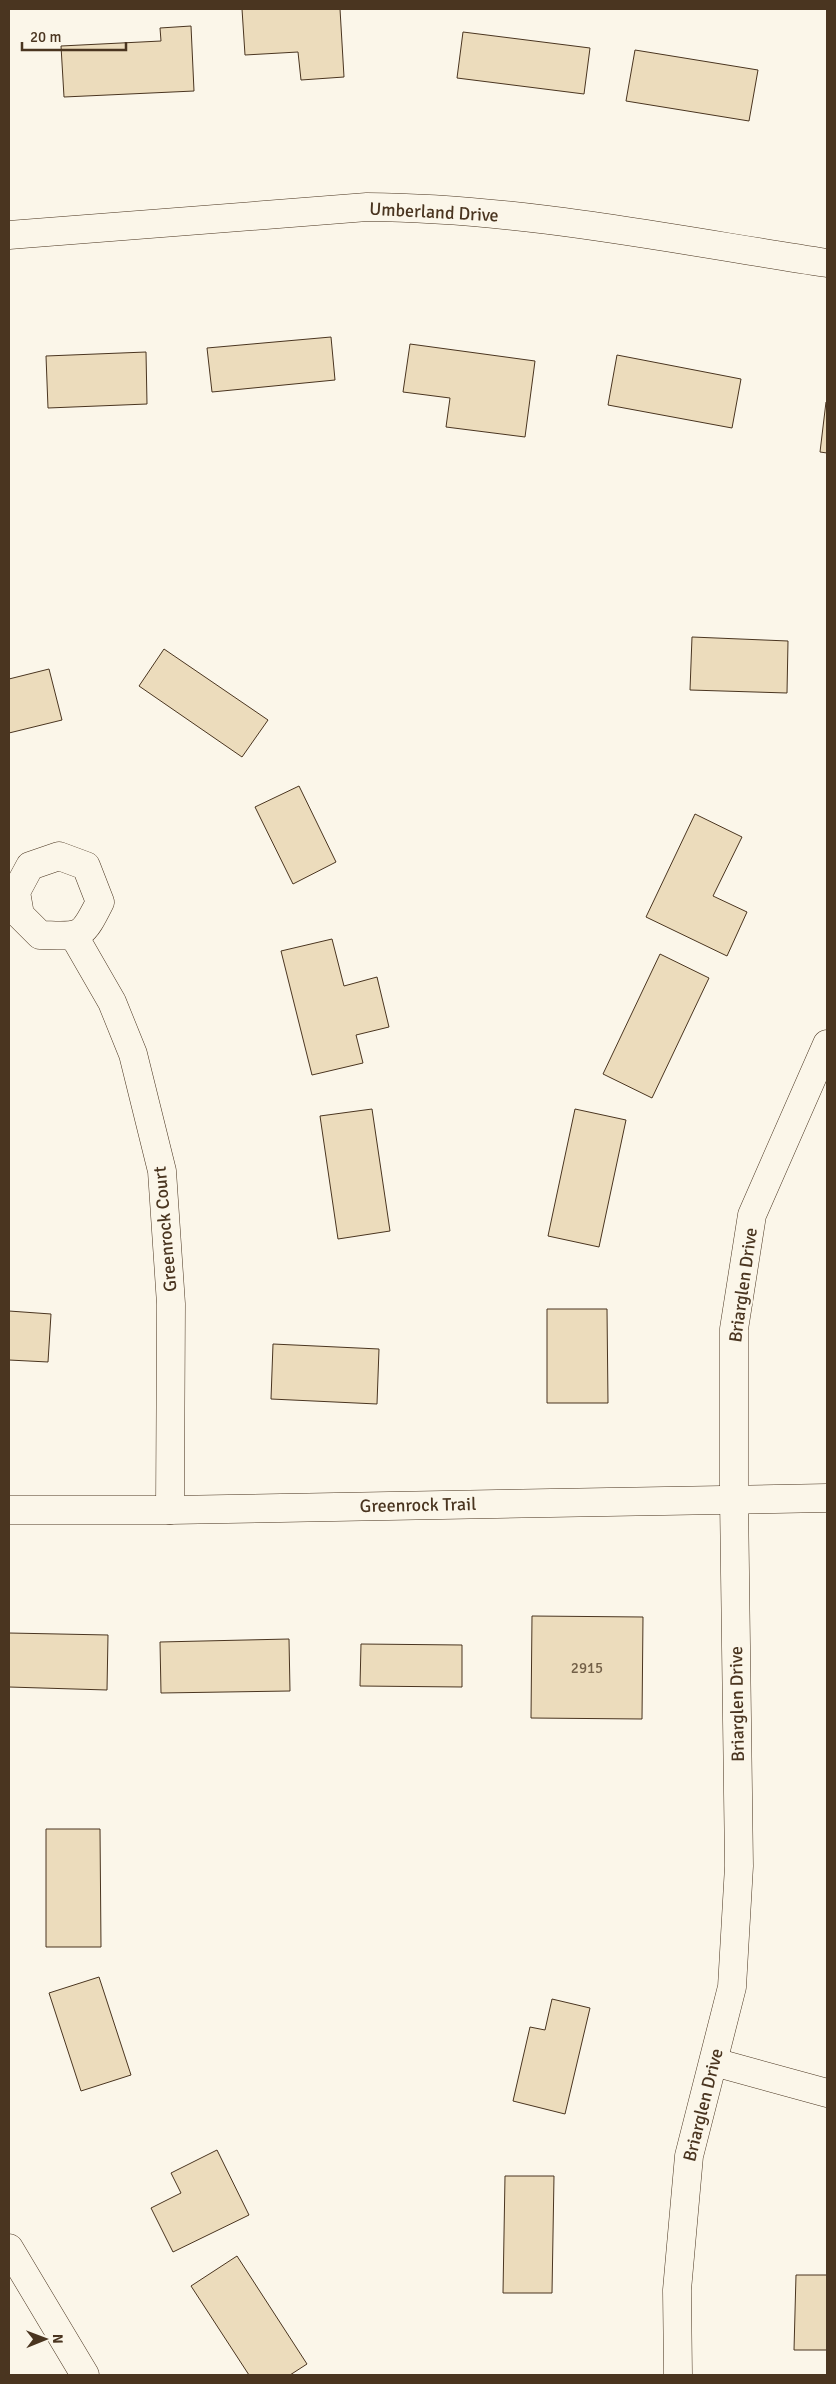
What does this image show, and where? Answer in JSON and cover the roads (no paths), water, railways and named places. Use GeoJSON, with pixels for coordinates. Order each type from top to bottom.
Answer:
{"type":"FeatureCollection","features":[{"type":"Feature","properties":{"kind":"street","name":"Umberland Drive"},"geometry":{"type":"LineString","coordinates":[[9,235],[367,207],[423,207],[538,219],[827,263]]}},
{"type":"Feature","properties":{"kind":"street","name":"Greenrock Court"},"geometry":{"type":"LineString","coordinates":[[74,936],[112,1002],[133,1054],[162,1171],[171,1304],[170,1510]]}},
{"type":"Feature","properties":{"kind":"street","name":"Briarglen Drive"},"geometry":{"type":"LineString","coordinates":[[678,2375],[677,2290],[689,2156],[732,1987],[739,1866],[734,1499],[734,1329],[752,1215],[827,1044]]}},
{"type":"Feature","properties":{"kind":"street","name":"Greenrock Trail"},"geometry":{"type":"LineString","coordinates":[[9,1510],[170,1510],[827,1498]]}},
{"type":"Feature","properties":{"kind":"street"},"geometry":{"type":"LineString","coordinates":[[714,2062],[827,2094]]}},
{"type":"Feature","properties":{"kind":"street"},"geometry":{"type":"LineString","coordinates":[[9,2248],[84,2375]]}}]}
